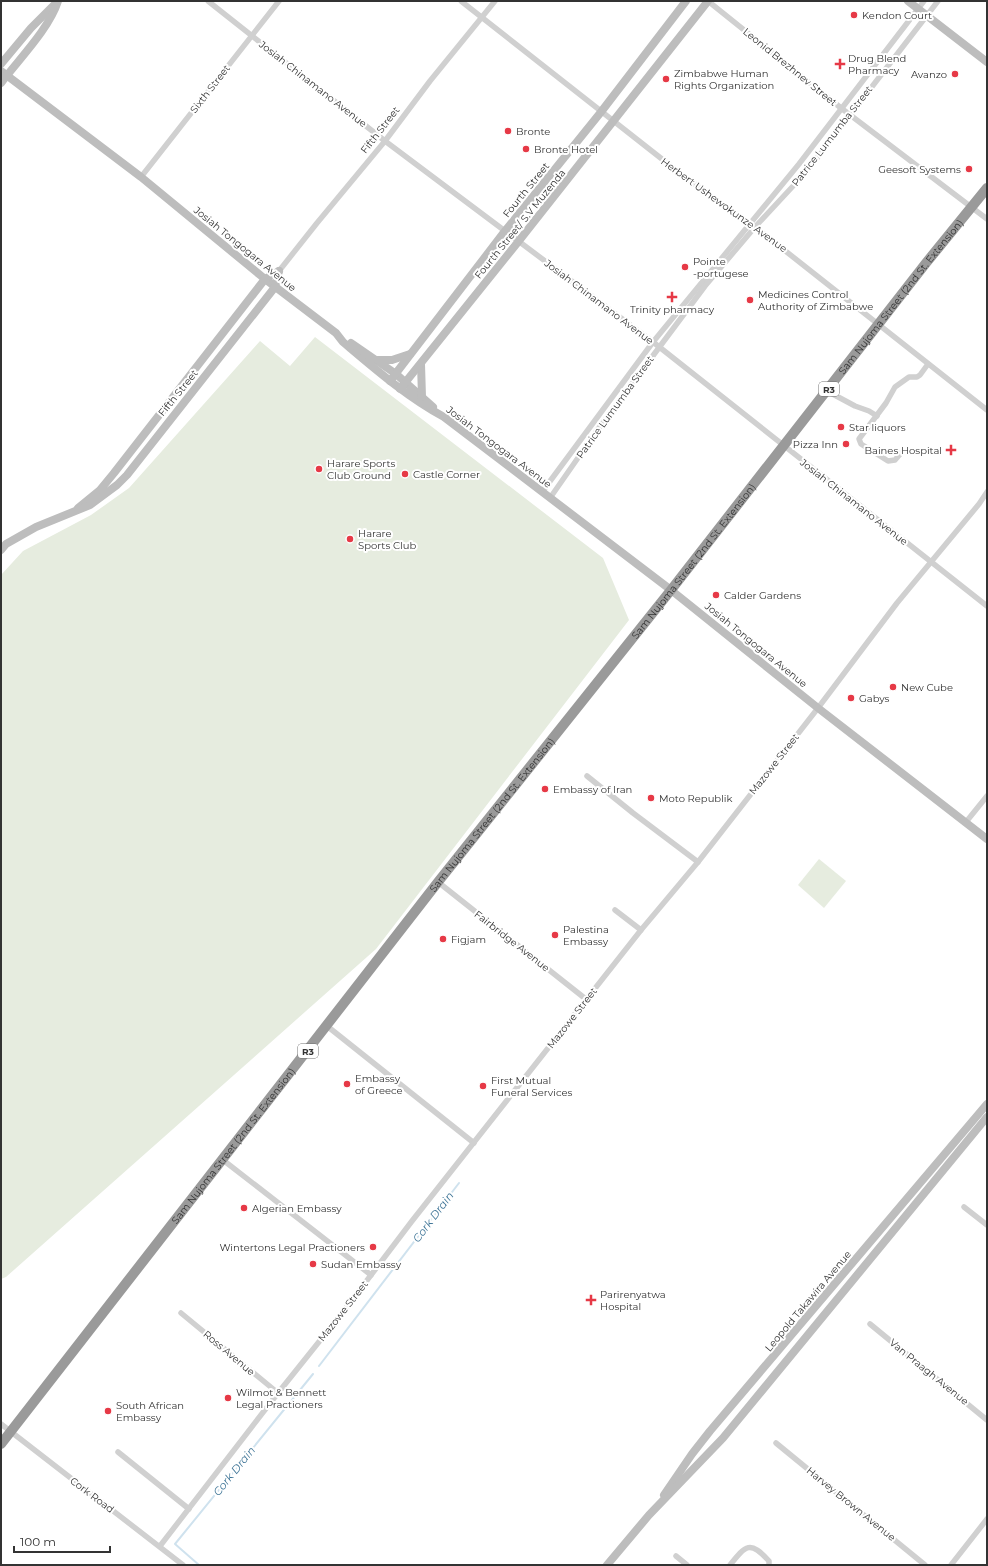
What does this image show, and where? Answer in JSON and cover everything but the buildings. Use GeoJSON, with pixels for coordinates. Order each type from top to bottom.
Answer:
{"type":"FeatureCollection","features":[{"type":"Feature","properties":{"kind":"highway","name":"Sam Nujoma Street (2nd St. Extension)"},"geometry":{"type":"LineString","coordinates":[[1,1444],[438,882],[671,590],[926,263],[987,188]]}},
{"type":"Feature","properties":{"kind":"main road"},"geometry":{"type":"LineString","coordinates":[[1,64],[31,28],[58,1]]}},
{"type":"Feature","properties":{"kind":"main road"},"geometry":{"type":"LineString","coordinates":[[1,83],[4,74],[40,33],[55,10],[58,1]]}},
{"type":"Feature","properties":{"kind":"main road","name":"Fourth Street"},"geometry":{"type":"LineString","coordinates":[[390,381],[686,1]]}},
{"type":"Feature","properties":{"kind":"main road","name":"Fourth Street/ S.V Muzenda"},"geometry":{"type":"LineString","coordinates":[[421,364],[614,122],[708,1]]}},
{"type":"Feature","properties":{"kind":"main road"},"geometry":{"type":"LineString","coordinates":[[908,1],[987,62]]}},
{"type":"Feature","properties":{"kind":"main road","name":"Josiah Tongogara Avenue"},"geometry":{"type":"LineString","coordinates":[[4,74],[141,177],[265,279],[336,333],[343,342],[400,389],[425,407],[444,417],[671,590],[818,708],[987,839]]}},
{"type":"Feature","properties":{"kind":"main road","name":"Fifth Street"},"geometry":{"type":"LineString","coordinates":[[74,511],[100,490],[114,474],[265,279],[279,271]]}},
{"type":"Feature","properties":{"kind":"main road","name":"Fifth Street"},"geometry":{"type":"LineString","coordinates":[[1,550],[6,544],[36,527],[90,505],[117,485],[127,475],[275,287],[279,271]]}},
{"type":"Feature","properties":{"kind":"main road"},"geometry":{"type":"LineString","coordinates":[[336,333],[378,360],[406,382],[444,417]]}},
{"type":"Feature","properties":{"kind":"main road"},"geometry":{"type":"LineString","coordinates":[[378,360],[392,360],[410,354]]}},
{"type":"Feature","properties":{"kind":"main road"},"geometry":{"type":"LineString","coordinates":[[400,389],[421,364]]}},
{"type":"Feature","properties":{"kind":"main road"},"geometry":{"type":"LineString","coordinates":[[421,364],[422,397]]}},
{"type":"Feature","properties":{"kind":"main road","name":"Leopold Takawira Avenue"},"geometry":{"type":"LineString","coordinates":[[650,1515],[692,1454],[710,1432],[987,1104]]}},
{"type":"Feature","properties":{"kind":"main road","name":"Leopold Takawira Avenue"},"geometry":{"type":"LineString","coordinates":[[607,1565],[650,1515],[723,1438],[987,1117]]}},
{"type":"Feature","properties":{"kind":"street","name":"Josiah Chinamano Avenue"},"geometry":{"type":"LineString","coordinates":[[208,1],[385,141],[653,342],[987,606]]}},
{"type":"Feature","properties":{"kind":"street","name":"Sixth Street"},"geometry":{"type":"LineString","coordinates":[[141,177],[279,1]]}},
{"type":"Feature","properties":{"kind":"street","name":"Herbert Ushewokunze Avenue"},"geometry":{"type":"LineString","coordinates":[[462,1],[601,112],[681,174],[753,226],[987,410]]}},
{"type":"Feature","properties":{"kind":"street","name":"Fifth Street"},"geometry":{"type":"LineString","coordinates":[[279,271],[317,222],[385,141],[430,81],[495,1]]}},
{"type":"Feature","properties":{"kind":"street","name":"Leonid Brezhnev Street"},"geometry":{"type":"LineString","coordinates":[[708,1],[842,108],[987,219]]}},
{"type":"Feature","properties":{"kind":"street","name":"Patrice Lumumba Street"},"geometry":{"type":"LineString","coordinates":[[550,498],[705,286],[753,226],[924,1]]}},
{"type":"Feature","properties":{"kind":"street","name":"Patrice Lumumba Street"},"geometry":{"type":"LineString","coordinates":[[542,492],[653,342],[753,226],[807,171],[938,1]]}},
{"type":"Feature","properties":{"kind":"street"},"geometry":{"type":"LineString","coordinates":[[901,453],[895,460],[888,462],[861,444],[859,439],[877,416],[895,387],[910,377],[917,377],[920,375],[928,364]]}},
{"type":"Feature","properties":{"kind":"street"},"geometry":{"type":"LineString","coordinates":[[827,391],[877,416]]}},
{"type":"Feature","properties":{"kind":"street","name":"Mazowe Street"},"geometry":{"type":"LineString","coordinates":[[160,1546],[412,1221],[641,930],[698,862],[818,708],[896,603],[932,562],[987,492]]}},
{"type":"Feature","properties":{"kind":"street"},"geometry":{"type":"LineString","coordinates":[[587,776],[698,862]]}},
{"type":"Feature","properties":{"kind":"street"},"geometry":{"type":"LineString","coordinates":[[966,822],[987,796]]}},
{"type":"Feature","properties":{"kind":"street","name":"Fairbridge Avenue"},"geometry":{"type":"LineString","coordinates":[[438,882],[586,1000]]}},
{"type":"Feature","properties":{"kind":"street"},"geometry":{"type":"LineString","coordinates":[[615,910],[641,930]]}},
{"type":"Feature","properties":{"kind":"street"},"geometry":{"type":"LineString","coordinates":[[327,1026],[474,1143]]}},
{"type":"Feature","properties":{"kind":"street"},"geometry":{"type":"LineString","coordinates":[[223,1160],[371,1275]]}},
{"type":"Feature","properties":{"kind":"street"},"geometry":{"type":"LineString","coordinates":[[964,1207],[987,1225]]}},
{"type":"Feature","properties":{"kind":"street","name":"Ross Avenue"},"geometry":{"type":"LineString","coordinates":[[181,1313],[278,1393]]}},
{"type":"Feature","properties":{"kind":"street","name":"Van Praagh Avenue"},"geometry":{"type":"LineString","coordinates":[[870,1324],[987,1420]]}},
{"type":"Feature","properties":{"kind":"street","name":"Cork Road"},"geometry":{"type":"LineString","coordinates":[[1,1424],[183,1565]]}},
{"type":"Feature","properties":{"kind":"street","name":"Harvey Brown Avenue"},"geometry":{"type":"LineString","coordinates":[[776,1444],[925,1565]]}},
{"type":"Feature","properties":{"kind":"street"},"geometry":{"type":"LineString","coordinates":[[118,1452],[190,1509]]}},
{"type":"Feature","properties":{"kind":"street"},"geometry":{"type":"LineString","coordinates":[[951,1565],[987,1519]]}},
{"type":"Feature","properties":{"kind":"street"},"geometry":{"type":"LineString","coordinates":[[730,1565],[742,1551],[749,1547],[753,1547],[765,1556],[769,1561],[769,1565]]}},
{"type":"Feature","properties":{"kind":"street"},"geometry":{"type":"LineString","coordinates":[[676,1556],[687,1565]]}},
{"type":"Feature","properties":{"kind":"shaded area"},"geometry":{"type":"Polygon","coordinates":[[[315,337],[603,558],[629,620],[376,949],[6,1277],[1,1279],[1,575],[23,551],[91,515],[129,488],[260,341],[290,366],[315,337]]]}},
{"type":"Feature","properties":{"kind":"shaded area"},"geometry":{"type":"Polygon","coordinates":[[[819,859],[846,881],[824,908],[798,885],[819,859]]]}},
{"type":"Feature","properties":{"kind":"waterway","name":"Cork Drain"},"geometry":{"type":"LineString","coordinates":[[319,1366],[459,1183]]}},
{"type":"Feature","properties":{"kind":"waterway","name":"Cork Drain"},"geometry":{"type":"LineString","coordinates":[[199,1565],[175,1544],[313,1374]]}},
{"type":"Feature","properties":{"kind":"place","name":"Kendon Court"},"geometry":{"type":"Point","coordinates":[854,15]}},
{"type":"Feature","properties":{"kind":"place","name":"Drug Blend Pharmacy"},"geometry":{"type":"Point","coordinates":[840,64]}},
{"type":"Feature","properties":{"kind":"place","name":"Avanzo"},"geometry":{"type":"Point","coordinates":[955,74]}},
{"type":"Feature","properties":{"kind":"place","name":"Zimbabwe Human Rights Organization"},"geometry":{"type":"Point","coordinates":[666,79]}},
{"type":"Feature","properties":{"kind":"place","name":"Bronte"},"geometry":{"type":"Point","coordinates":[508,131]}},
{"type":"Feature","properties":{"kind":"place","name":"Bronte Hotel"},"geometry":{"type":"Point","coordinates":[526,149]}},
{"type":"Feature","properties":{"kind":"place","name":"Geesoft Systems"},"geometry":{"type":"Point","coordinates":[969,169]}},
{"type":"Feature","properties":{"kind":"place","name":"Pointe -portugese"},"geometry":{"type":"Point","coordinates":[685,267]}},
{"type":"Feature","properties":{"kind":"place","name":"Trinity pharmacy"},"geometry":{"type":"Point","coordinates":[672,297]}},
{"type":"Feature","properties":{"kind":"place","name":"Medicines Control Authority of Zimbabwe"},"geometry":{"type":"Point","coordinates":[750,300]}},
{"type":"Feature","properties":{"kind":"place","name":"Star liquors"},"geometry":{"type":"Point","coordinates":[841,427]}},
{"type":"Feature","properties":{"kind":"place","name":"Pizza Inn"},"geometry":{"type":"Point","coordinates":[846,444]}},
{"type":"Feature","properties":{"kind":"place","name":"Baines Hospital"},"geometry":{"type":"Point","coordinates":[951,450]}},
{"type":"Feature","properties":{"kind":"place","name":"Harare Sports Club Ground"},"geometry":{"type":"Point","coordinates":[319,469]}},
{"type":"Feature","properties":{"kind":"place","name":"Castle Corner"},"geometry":{"type":"Point","coordinates":[405,474]}},
{"type":"Feature","properties":{"kind":"place","name":"Harare Sports Club"},"geometry":{"type":"Point","coordinates":[350,539]}},
{"type":"Feature","properties":{"kind":"place","name":"Calder Gardens"},"geometry":{"type":"Point","coordinates":[716,595]}},
{"type":"Feature","properties":{"kind":"place","name":"New Cube"},"geometry":{"type":"Point","coordinates":[893,687]}},
{"type":"Feature","properties":{"kind":"place","name":"Gabys"},"geometry":{"type":"Point","coordinates":[851,698]}},
{"type":"Feature","properties":{"kind":"place","name":"Embassy of Iran"},"geometry":{"type":"Point","coordinates":[545,789]}},
{"type":"Feature","properties":{"kind":"place","name":"Moto Republik"},"geometry":{"type":"Point","coordinates":[651,798]}},
{"type":"Feature","properties":{"kind":"place","name":"Palestina Embassy"},"geometry":{"type":"Point","coordinates":[555,935]}},
{"type":"Feature","properties":{"kind":"place","name":"Figjam"},"geometry":{"type":"Point","coordinates":[443,939]}},
{"type":"Feature","properties":{"kind":"place","name":"Embassy of Greece"},"geometry":{"type":"Point","coordinates":[347,1084]}},
{"type":"Feature","properties":{"kind":"place","name":"First Mutual Funeral Services"},"geometry":{"type":"Point","coordinates":[483,1086]}},
{"type":"Feature","properties":{"kind":"place","name":"Algerian Embassy"},"geometry":{"type":"Point","coordinates":[244,1208]}},
{"type":"Feature","properties":{"kind":"place","name":"Wintertons Legal Practioners"},"geometry":{"type":"Point","coordinates":[373,1247]}},
{"type":"Feature","properties":{"kind":"place","name":"Sudan Embassy"},"geometry":{"type":"Point","coordinates":[313,1264]}},
{"type":"Feature","properties":{"kind":"place","name":"Parirenyatwa Hospital"},"geometry":{"type":"Point","coordinates":[591,1300]}},
{"type":"Feature","properties":{"kind":"place","name":"Wilmot & Bennett Legal Practioners"},"geometry":{"type":"Point","coordinates":[228,1398]}},
{"type":"Feature","properties":{"kind":"place","name":"South African Embassy"},"geometry":{"type":"Point","coordinates":[108,1411]}}]}
